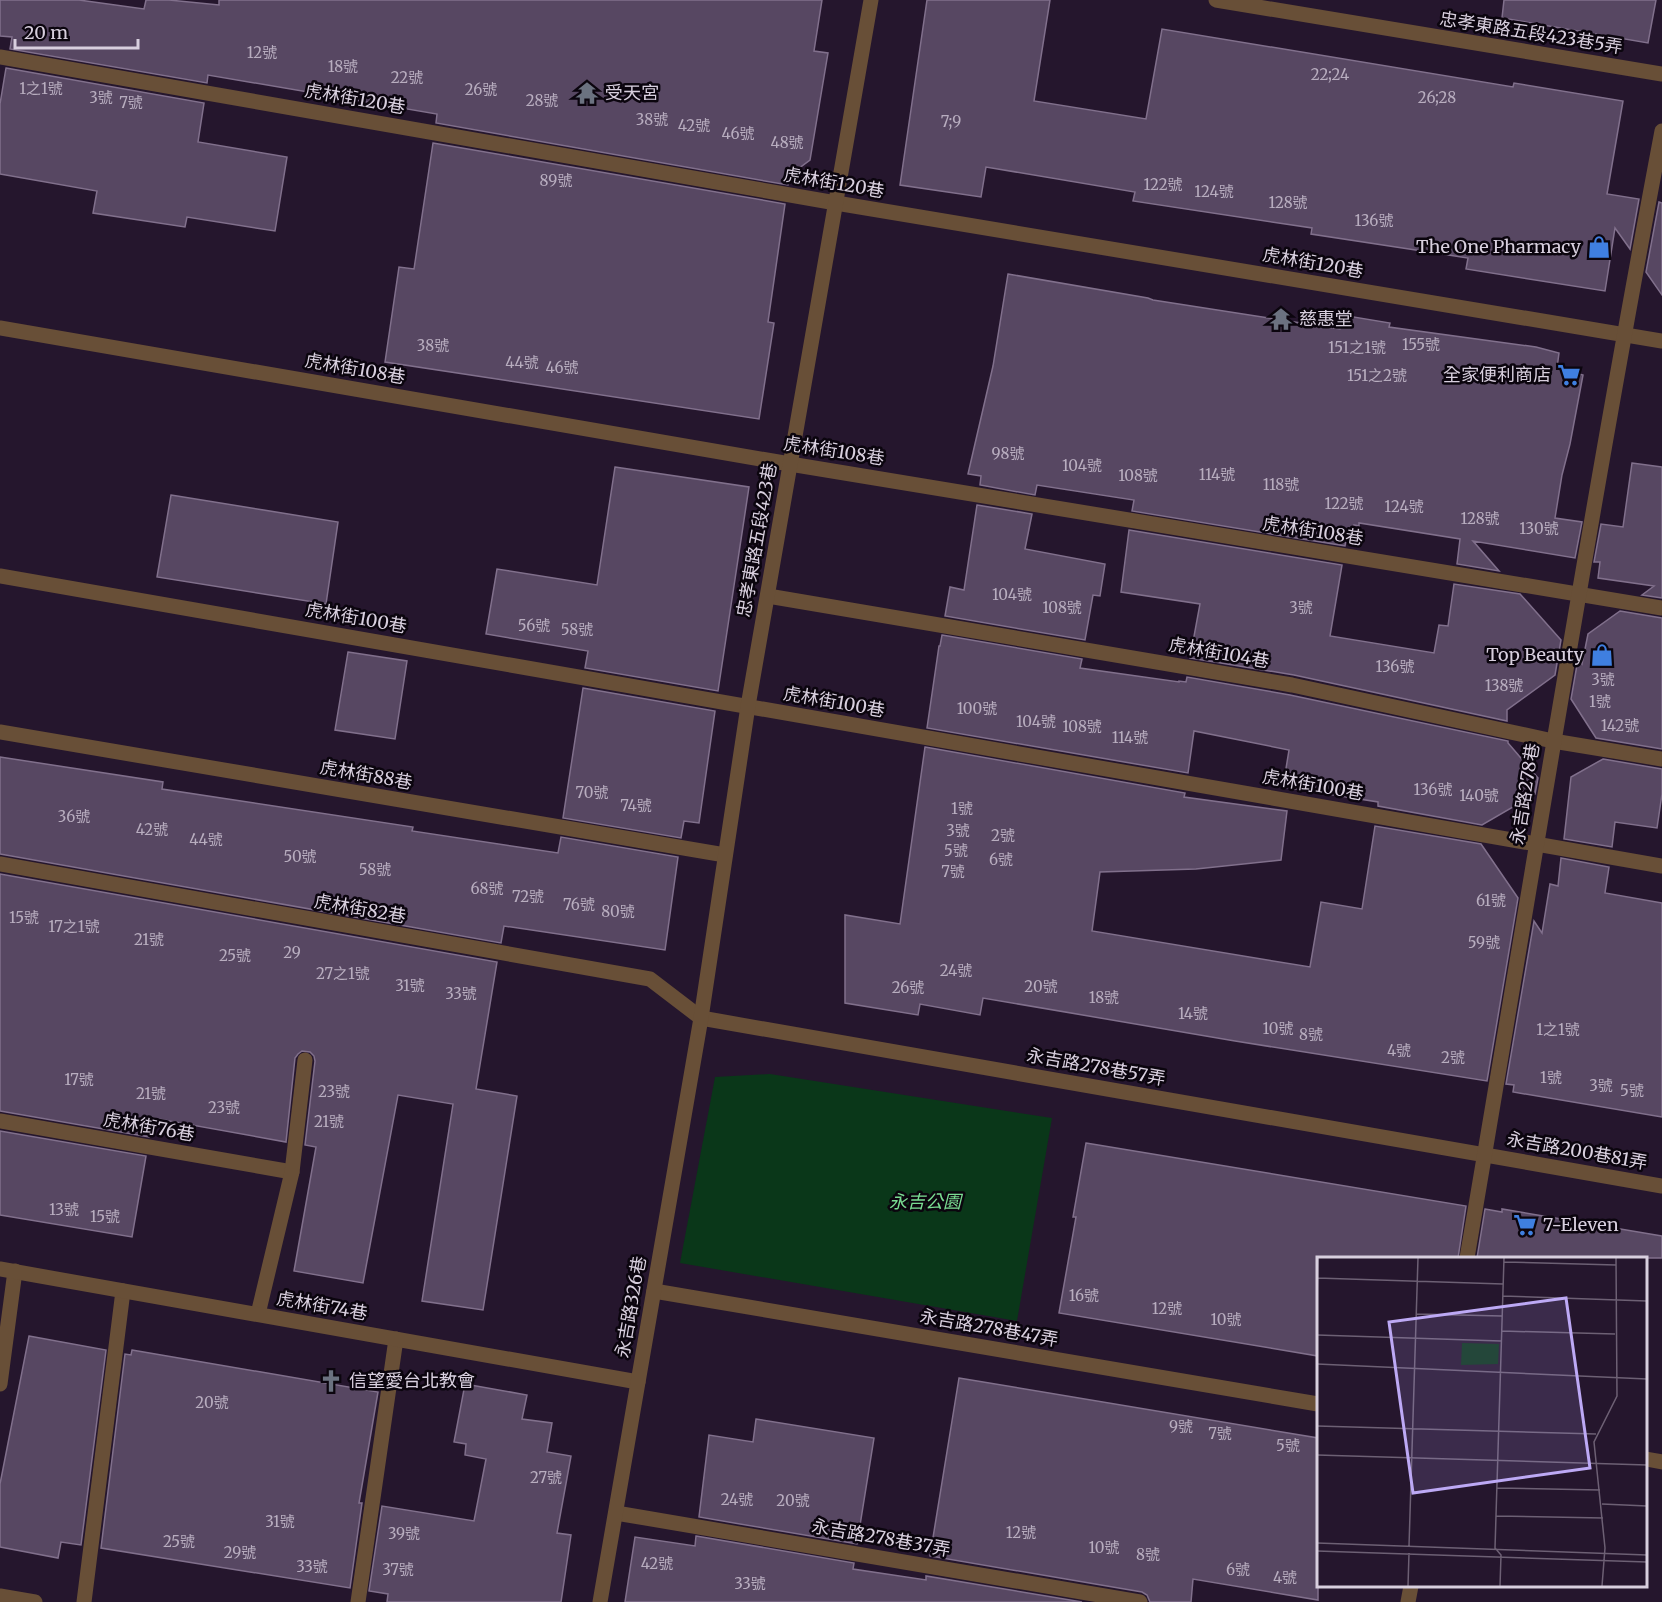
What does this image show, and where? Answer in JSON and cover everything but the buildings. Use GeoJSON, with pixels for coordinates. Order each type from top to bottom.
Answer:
{"type":"FeatureCollection","features":[{"type":"Feature","properties":{"kind":"street","name":"忠孝東路五段423巷"},"geometry":{"type":"LineString","coordinates":[[701,1018],[748,706],[871,0]]}},
{"type":"Feature","properties":{"kind":"street","name":"忠孝東路五段423巷5弄"},"geometry":{"type":"LineString","coordinates":[[1216,0],[1662,74]]}},
{"type":"Feature","properties":{"kind":"street","name":"虎林街120巷"},"geometry":{"type":"LineString","coordinates":[[0,57],[836,203],[1662,341]]}},
{"type":"Feature","properties":{"kind":"street","name":"永吉路278巷"},"geometry":{"type":"LineString","coordinates":[[1467,1257],[1553,741],[1662,132]]}},
{"type":"Feature","properties":{"kind":"street","name":"虎林街108巷"},"geometry":{"type":"LineString","coordinates":[[0,328],[790,464],[1662,609]]}},
{"type":"Feature","properties":{"kind":"street","name":"虎林街100巷"},"geometry":{"type":"LineString","coordinates":[[0,576],[1662,866]]}},
{"type":"Feature","properties":{"kind":"street","name":"虎林街104巷"},"geometry":{"type":"LineString","coordinates":[[768,596],[1292,685],[1553,741],[1662,759]]}},
{"type":"Feature","properties":{"kind":"street","name":"虎林街88巷"},"geometry":{"type":"LineString","coordinates":[[0,732],[726,855]]}},
{"type":"Feature","properties":{"kind":"street","name":"虎林街82巷"},"geometry":{"type":"LineString","coordinates":[[0,864],[650,979],[701,1018]]}},
{"type":"Feature","properties":{"kind":"street","name":"永吉路278巷57弄"},"geometry":{"type":"LineString","coordinates":[[701,1018],[1485,1155]]}},
{"type":"Feature","properties":{"kind":"street","name":"永吉路326巷"},"geometry":{"type":"LineString","coordinates":[[600,1602],[701,1018]]}},
{"type":"Feature","properties":{"kind":"street"},"geometry":{"type":"LineString","coordinates":[[258,1314],[292,1172],[305,1060]]}},
{"type":"Feature","properties":{"kind":"street","name":"虎林街76巷"},"geometry":{"type":"LineString","coordinates":[[0,1121],[292,1172]]}},
{"type":"Feature","properties":{"kind":"street","name":"永吉路200巷81弄"},"geometry":{"type":"LineString","coordinates":[[1485,1155],[1662,1185]]}},
{"type":"Feature","properties":{"kind":"street"},"geometry":{"type":"LineString","coordinates":[[0,1384],[7,1270]]}},
{"type":"Feature","properties":{"kind":"street","name":"虎林街74巷"},"geometry":{"type":"LineString","coordinates":[[7,1270],[638,1382]]}},
{"type":"Feature","properties":{"kind":"street"},"geometry":{"type":"LineString","coordinates":[[84,1602],[123,1291]]}},
{"type":"Feature","properties":{"kind":"street","name":"永吉路278巷47弄"},"geometry":{"type":"LineString","coordinates":[[654,1291],[1317,1404]]}},
{"type":"Feature","properties":{"kind":"street"},"geometry":{"type":"LineString","coordinates":[[358,1602],[396,1339]]}},
{"type":"Feature","properties":{"kind":"street"},"geometry":{"type":"LineString","coordinates":[[1647,1459],[1662,1462]]}},
{"type":"Feature","properties":{"kind":"street","name":"永吉路278巷37弄"},"geometry":{"type":"LineString","coordinates":[[616,1513],[1140,1602]]}},
{"type":"Feature","properties":{"kind":"street"},"geometry":{"type":"LineString","coordinates":[[1408,1602],[1411,1587]]}},
{"type":"Feature","properties":{"kind":"street"},"geometry":{"type":"LineString","coordinates":[[0,1596],[30,1602]]}},
{"type":"Feature","properties":{"kind":"green space","name":"永吉公園"},"geometry":{"type":"Polygon","coordinates":[[[770,1074],[1052,1118],[1017,1321],[680,1263],[715,1077],[770,1074]]]}},
{"type":"Feature","properties":{"kind":"place","name":"受天宮"},"geometry":{"type":"Point","coordinates":[587,93]}},
{"type":"Feature","properties":{"kind":"place","name":"The One Pharmacy"},"geometry":{"type":"Point","coordinates":[1599,247]}},
{"type":"Feature","properties":{"kind":"place","name":"慈惠堂"},"geometry":{"type":"Point","coordinates":[1281,319]}},
{"type":"Feature","properties":{"kind":"place","name":"全家便利商店"},"geometry":{"type":"Point","coordinates":[1569,375]}},
{"type":"Feature","properties":{"kind":"place","name":"Top Beauty"},"geometry":{"type":"Point","coordinates":[1602,655]}},
{"type":"Feature","properties":{"kind":"place","name":"7-Eleven"},"geometry":{"type":"Point","coordinates":[1525,1225]}},
{"type":"Feature","properties":{"kind":"place","name":"信望愛台北教會"},"geometry":{"type":"Point","coordinates":[331,1381]}}]}
